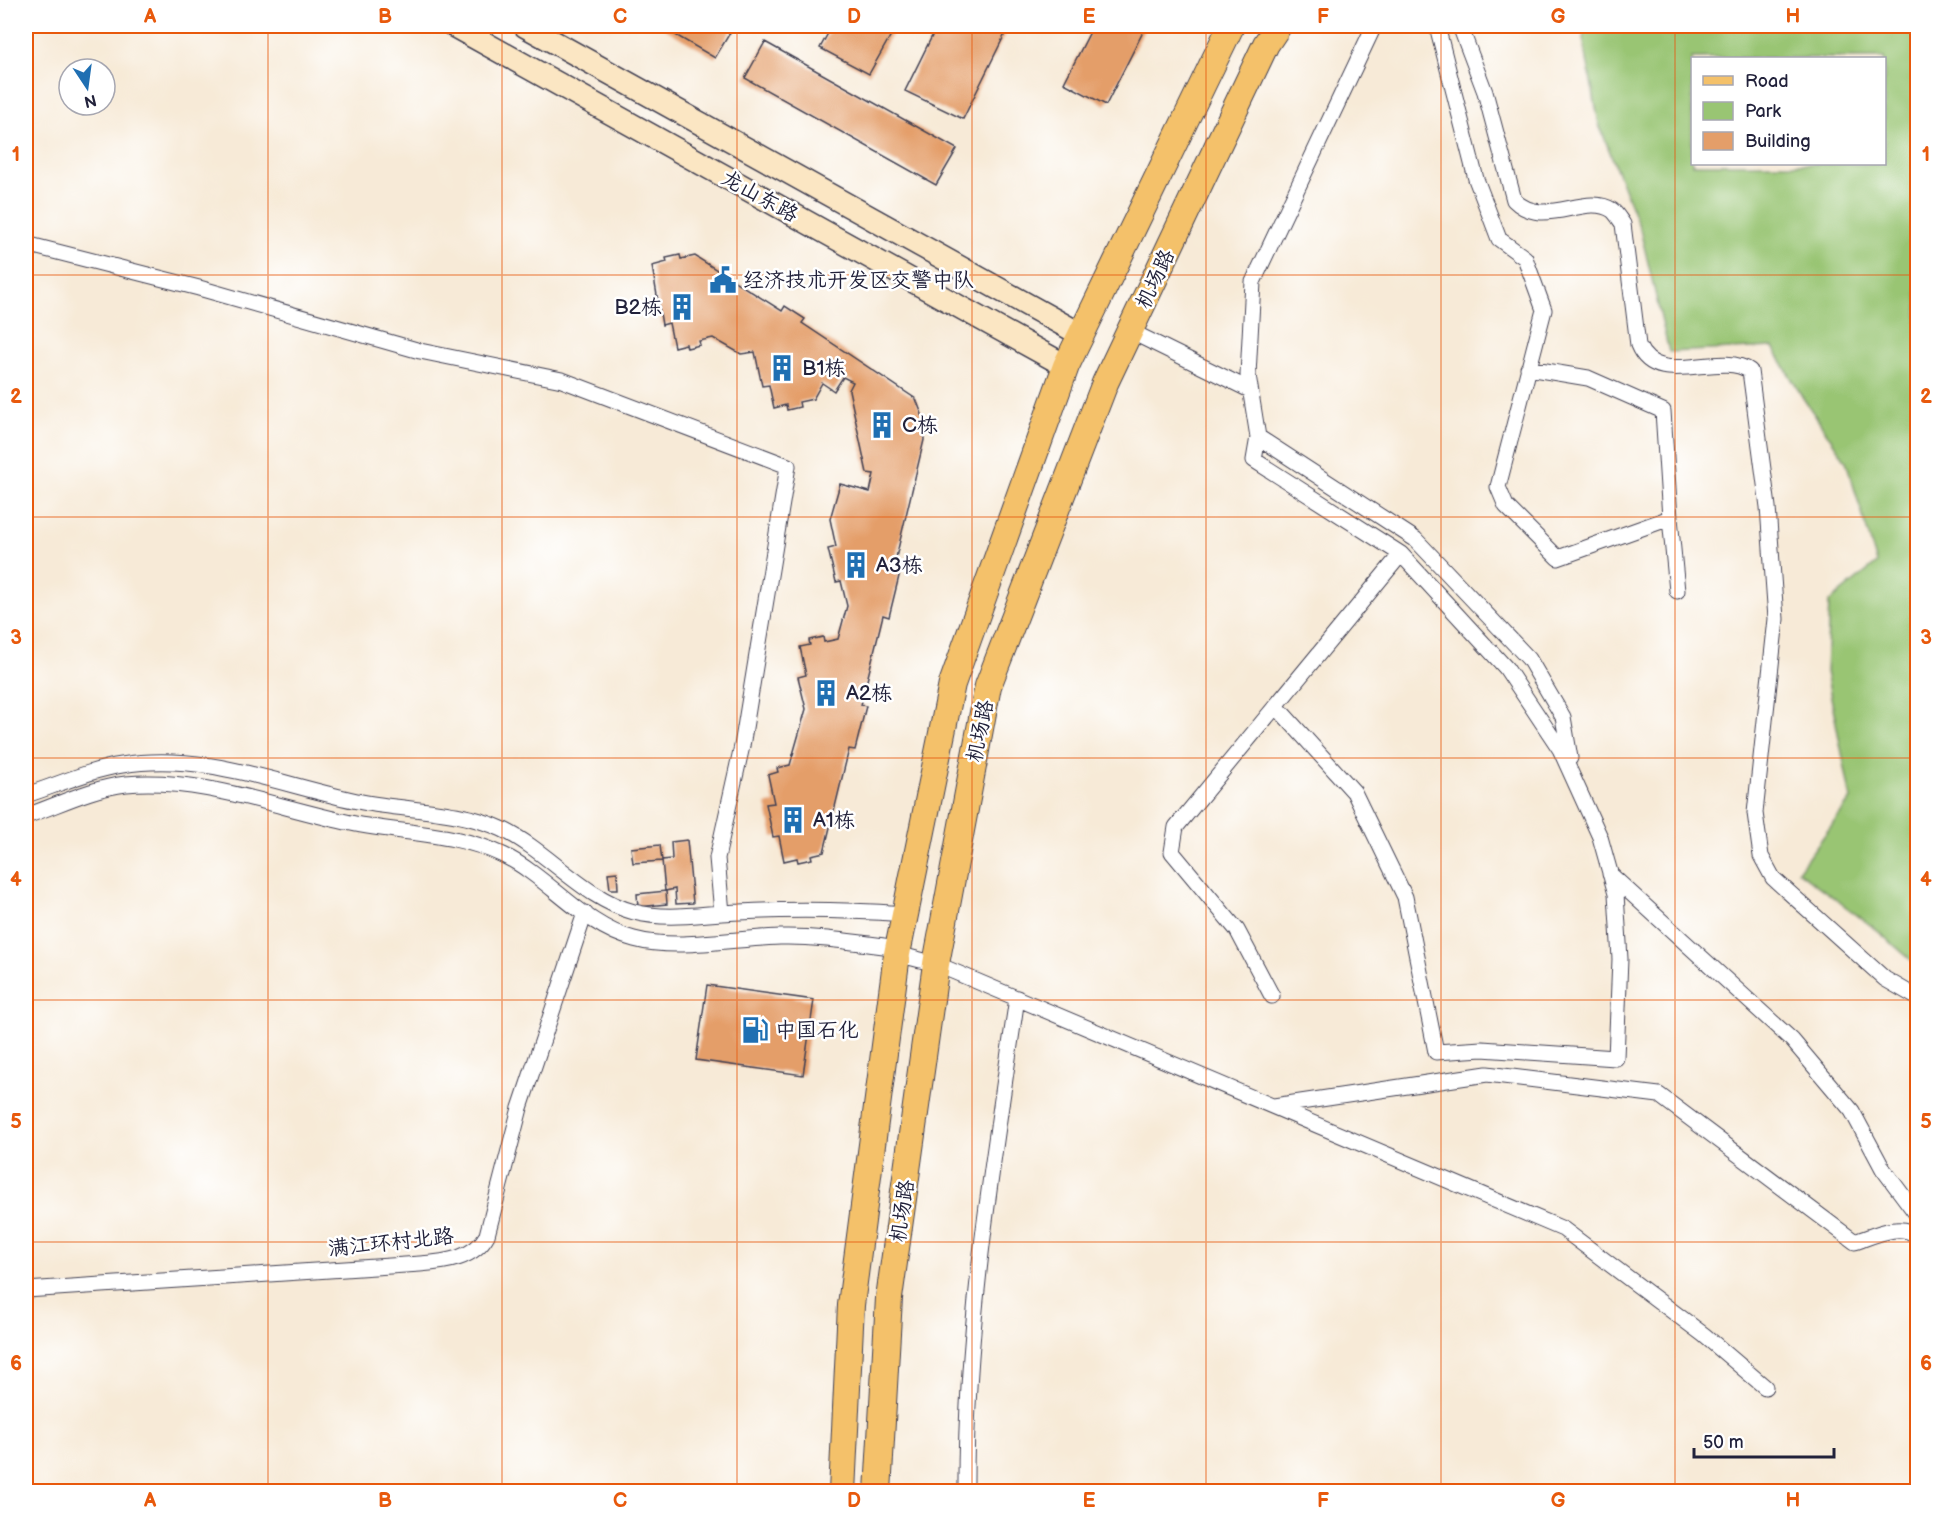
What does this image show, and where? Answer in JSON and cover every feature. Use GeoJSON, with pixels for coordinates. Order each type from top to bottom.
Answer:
{"type":"FeatureCollection","features":[{"type":"Feature","properties":{"kind":"main road","name":"龙山东路"},"geometry":{"type":"LineString","coordinates":[[454,26],[1066,366]]}},
{"type":"Feature","properties":{"kind":"main road","name":"龙山东路"},"geometry":{"type":"LineString","coordinates":[[525,26],[1080,334]]}},
{"type":"Feature","properties":{"kind":"main road","name":"机场路"},"geometry":{"type":"LineString","coordinates":[[842,1491],[851,1305],[898,951],[952,684],[1066,366],[1231,26]]}},
{"type":"Feature","properties":{"kind":"main road","name":"机场路"},"geometry":{"type":"LineString","coordinates":[[878,1491],[890,1298],[936,964],[988,686],[1098,400],[1266,44],[1278,26]]}},
{"type":"Feature","properties":{"kind":"main road"},"geometry":{"type":"LineString","coordinates":[[1001,330],[1018,300]]}},
{"type":"Feature","properties":{"kind":"street"},"geometry":{"type":"LineString","coordinates":[[1275,706],[1354,792],[1405,897],[1436,1052],[1482,1049],[1616,1058],[1620,959],[1616,894],[1599,837],[1560,749],[1506,668],[1401,554],[1254,460],[1258,437],[1248,375],[1253,282],[1374,26]]}},
{"type":"Feature","properties":{"kind":"street"},"geometry":{"type":"LineString","coordinates":[[1437,26],[1476,178],[1499,239],[1525,258],[1544,310],[1497,487],[1506,506],[1558,558],[1670,518]]}},
{"type":"Feature","properties":{"kind":"street"},"geometry":{"type":"LineString","coordinates":[[1460,26],[1485,92],[1514,200],[1524,210],[1536,213],[1603,207],[1611,209],[1623,224],[1638,345],[1643,357],[1654,364],[1672,368],[1741,364],[1750,371],[1768,507],[1776,619],[1755,813],[1761,856],[1773,878],[1885,979],[1917,998]]}},
{"type":"Feature","properties":{"kind":"street"},"geometry":{"type":"LineString","coordinates":[[26,244],[199,288],[420,351],[562,380],[788,466],[742,746],[717,858],[722,913]]}},
{"type":"Feature","properties":{"kind":"street"},"geometry":{"type":"LineString","coordinates":[[1130,331],[1250,390]]}},
{"type":"Feature","properties":{"kind":"street"},"geometry":{"type":"LineString","coordinates":[[1528,368],[1588,378],[1663,411],[1677,591]]}},
{"type":"Feature","properties":{"kind":"street"},"geometry":{"type":"LineString","coordinates":[[1258,437],[1415,539],[1529,659],[1563,717],[1574,779]]}},
{"type":"Feature","properties":{"kind":"street"},"geometry":{"type":"LineString","coordinates":[[1272,996],[1237,930],[1172,852],[1176,827],[1401,554]]}},
{"type":"Feature","properties":{"kind":"street"},"geometry":{"type":"LineString","coordinates":[[26,795],[120,765],[176,762],[215,766],[361,801],[444,813],[489,824],[519,839],[611,903],[631,911],[658,916],[831,909],[906,914]]}},
{"type":"Feature","properties":{"kind":"street"},"geometry":{"type":"LineString","coordinates":[[26,816],[90,793],[125,784],[160,783],[202,788],[352,823],[440,836],[488,848],[525,868],[585,913],[619,934],[651,942],[800,937],[898,951],[936,964],[1563,1230],[1704,1335],[1765,1387]]}},
{"type":"Feature","properties":{"kind":"street"},"geometry":{"type":"LineString","coordinates":[[1610,874],[1792,1040],[1852,1111],[1883,1169],[1917,1216]]}},
{"type":"Feature","properties":{"kind":"street","name":"满江环村北路"},"geometry":{"type":"LineString","coordinates":[[26,1290],[420,1264],[455,1259],[475,1250],[488,1235],[519,1108],[585,913]]}},
{"type":"Feature","properties":{"kind":"street"},"geometry":{"type":"LineString","coordinates":[[966,1491],[973,1347],[982,1237],[1017,998]]}},
{"type":"Feature","properties":{"kind":"street"},"geometry":{"type":"LineString","coordinates":[[1274,1106],[1487,1074],[1659,1095],[1854,1242],[1893,1230],[1913,1233],[1917,1237]]}},
{"type":"Feature","properties":{"kind":"green space"},"geometry":{"type":"Polygon","coordinates":[[[1586,26],[1917,26],[1917,965],[1873,927],[1798,871],[1851,799],[1826,672],[1829,602],[1877,563],[1846,461],[1803,398],[1773,347],[1669,352],[1640,229],[1599,124],[1583,38],[1586,26]]]}},
{"type":"Feature","properties":{"kind":"building"},"geometry":{"type":"Polygon","coordinates":[[[660,26],[734,26],[715,58],[660,26]]]}},
{"type":"Feature","properties":{"kind":"building"},"geometry":{"type":"Polygon","coordinates":[[[832,26],[896,26],[869,74],[820,48],[832,26]]]}},
{"type":"Feature","properties":{"kind":"building"},"geometry":{"type":"Polygon","coordinates":[[[937,26],[1003,26],[1008,28],[963,119],[905,91],[937,26]]]}},
{"type":"Feature","properties":{"kind":"building"},"geometry":{"type":"Polygon","coordinates":[[[1093,26],[1146,26],[1106,105],[1064,83],[1093,26]]]}},
{"type":"Feature","properties":{"kind":"building"},"geometry":{"type":"Polygon","coordinates":[[[765,42],[957,149],[936,185],[745,78],[765,42]]]}},
{"type":"Feature","properties":{"kind":"building"},"geometry":{"type":"Polygon","coordinates":[[[680,255],[681,259],[695,256],[782,311],[785,306],[805,319],[802,323],[916,399],[923,417],[924,440],[893,570],[900,572],[889,617],[883,615],[861,705],[866,706],[855,750],[849,749],[824,852],[811,855],[812,859],[798,862],[797,858],[784,861],[779,836],[773,837],[766,804],[774,803],[768,775],[778,772],[777,768],[790,765],[806,709],[798,677],[806,675],[800,647],[810,645],[809,640],[823,637],[824,642],[838,639],[847,606],[841,581],[836,582],[828,549],[836,547],[830,519],[840,484],[870,492],[874,474],[867,473],[849,390],[853,382],[843,377],[834,391],[822,383],[813,399],[799,402],[800,407],[787,410],[786,405],[774,408],[769,385],[762,386],[755,352],[741,354],[713,338],[699,341],[700,345],[687,348],[686,344],[674,347],[669,323],[662,325],[652,266],[667,262],[666,258],[680,255]]]}},
{"type":"Feature","properties":{"kind":"building"},"geometry":{"type":"Polygon","coordinates":[[[687,840],[693,903],[676,904],[675,889],[665,891],[662,860],[672,859],[671,842],[687,840]]]}},
{"type":"Feature","properties":{"kind":"building"},"geometry":{"type":"Polygon","coordinates":[[[660,845],[662,861],[633,863],[631,848],[660,845]]]}},
{"type":"Feature","properties":{"kind":"building"},"geometry":{"type":"Polygon","coordinates":[[[617,872],[618,889],[610,889],[608,873],[617,872]]]}},
{"type":"Feature","properties":{"kind":"building"},"geometry":{"type":"Polygon","coordinates":[[[666,891],[667,904],[638,907],[637,894],[666,891]]]}},
{"type":"Feature","properties":{"kind":"building","name":"中国石化"},"geometry":{"type":"Polygon","coordinates":[[[707,985],[814,1000],[803,1075],[696,1060],[707,985]]]}},
{"type":"Feature","properties":{"kind":"place","name":"经济技术开发区交警中队"},"geometry":{"type":"Point","coordinates":[723,280]}},
{"type":"Feature","properties":{"kind":"place","name":"B2栋"},"geometry":{"type":"Point","coordinates":[682,307]}},
{"type":"Feature","properties":{"kind":"place","name":"B1栋"},"geometry":{"type":"Point","coordinates":[782,368]}},
{"type":"Feature","properties":{"kind":"place","name":"C栋"},"geometry":{"type":"Point","coordinates":[882,425]}},
{"type":"Feature","properties":{"kind":"place","name":"A3栋"},"geometry":{"type":"Point","coordinates":[856,565]}},
{"type":"Feature","properties":{"kind":"place","name":"A2栋"},"geometry":{"type":"Point","coordinates":[826,693]}},
{"type":"Feature","properties":{"kind":"place","name":"A1栋"},"geometry":{"type":"Point","coordinates":[793,820]}},
{"type":"Feature","properties":{"kind":"place","name":"中国石化"},"geometry":{"type":"Point","coordinates":[755,1030]}}]}
